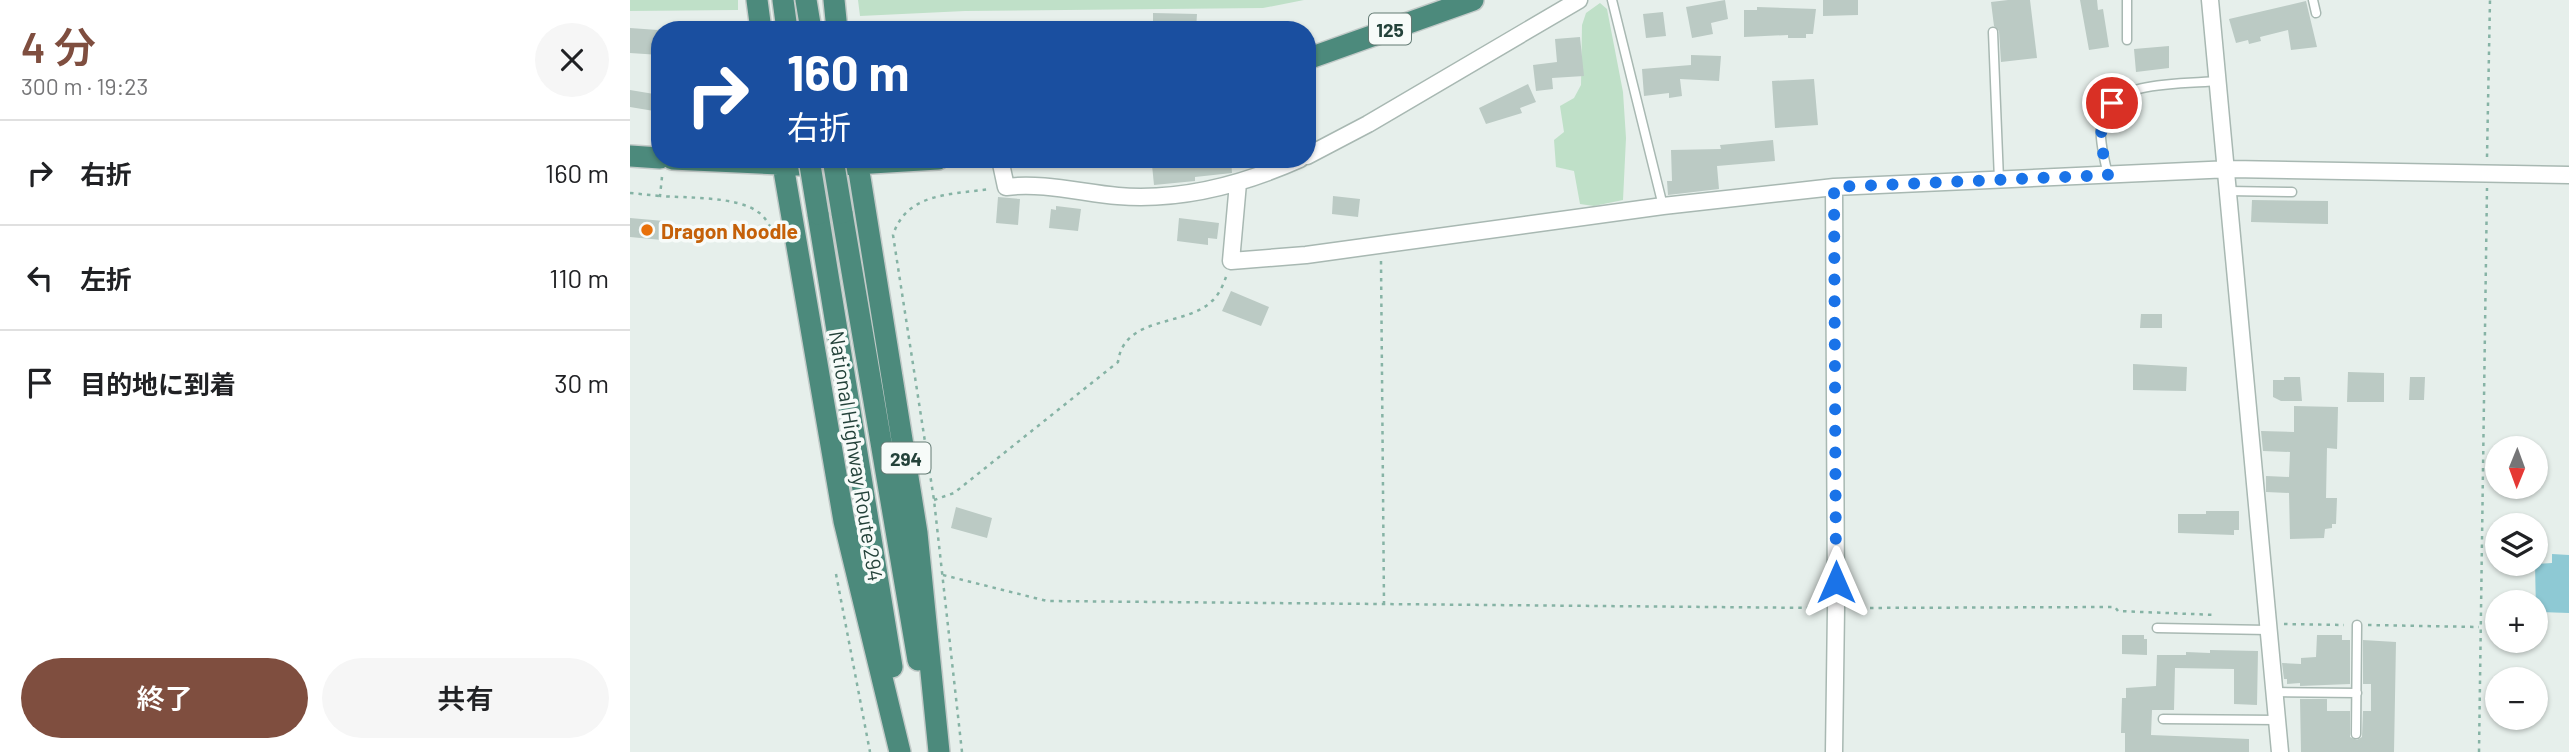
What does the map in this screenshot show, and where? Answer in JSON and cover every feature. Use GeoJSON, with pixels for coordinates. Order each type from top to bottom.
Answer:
{"type":"FeatureCollection","features":[{"type":"Feature","properties":{"kind":"highway"},"geometry":{"type":"LineString","coordinates":[[757,0],[760,21]]}},
{"type":"Feature","properties":{"kind":"highway"},"geometry":{"type":"LineString","coordinates":[[783,0],[786,21]]}},
{"type":"Feature","properties":{"kind":"highway"},"geometry":{"type":"LineString","coordinates":[[806,0],[810,21]]}},
{"type":"Feature","properties":{"kind":"highway"},"geometry":{"type":"LineString","coordinates":[[834,0],[836,21]]}},
{"type":"Feature","properties":{"kind":"highway","name":"125"},"geometry":{"type":"LineString","coordinates":[[1316,56],[1474,0]]}},
{"type":"Feature","properties":{"kind":"highway"},"geometry":{"type":"LineString","coordinates":[[630,156],[651,160]]}},
{"type":"Feature","properties":{"kind":"highway"},"geometry":{"type":"LineString","coordinates":[[783,168],[844,521],[900,752]]}},
{"type":"Feature","properties":{"kind":"highway","name":"National Highway Route 294"},"geometry":{"type":"LineString","coordinates":[[809,168],[906,752]]}},
{"type":"Feature","properties":{"kind":"highway","name":"National Highway Route 294"},"geometry":{"type":"LineString","coordinates":[[834,168],[933,752]]}},
{"type":"Feature","properties":{"kind":"highway","name":"294"},"geometry":{"type":"LineString","coordinates":[[859,168],[917,533],[939,752]]}},
{"type":"Feature","properties":{"kind":"street"},"geometry":{"type":"LineString","coordinates":[[1316,151],[1368,124],[1579,0]]}},
{"type":"Feature","properties":{"kind":"street"},"geometry":{"type":"LineString","coordinates":[[2210,0],[2280,752]]}},
{"type":"Feature","properties":{"kind":"street"},"geometry":{"type":"LineString","coordinates":[[1002,168],[1006,187],[1153,196],[1238,183],[1277,168]]}},
{"type":"Feature","properties":{"kind":"street"},"geometry":{"type":"LineString","coordinates":[[1238,183],[1231,261],[1381,245],[1663,206],[1834,187],[2227,170],[2569,175]]}},
{"type":"Feature","properties":{"kind":"street"},"geometry":{"type":"LineString","coordinates":[[1834,187],[1834,752]]}},
{"type":"Feature","properties":{"kind":"lane"},"geometry":{"type":"LineString","coordinates":[[1612,0],[1663,206]]}},
{"type":"Feature","properties":{"kind":"lane"},"geometry":{"type":"LineString","coordinates":[[2126,0],[2127,40]]}},
{"type":"Feature","properties":{"kind":"lane"},"geometry":{"type":"LineString","coordinates":[[2313,0],[2316,13]]}},
{"type":"Feature","properties":{"kind":"lane"},"geometry":{"type":"LineString","coordinates":[[1993,32],[1999,180]]}},
{"type":"Feature","properties":{"kind":"lane"},"geometry":{"type":"LineString","coordinates":[[2108,175],[2101,118],[2112,103],[2141,87],[2218,81]]}},
{"type":"Feature","properties":{"kind":"lane"},"geometry":{"type":"LineString","coordinates":[[2228,191],[2291,192]]}},
{"type":"Feature","properties":{"kind":"lane"},"geometry":{"type":"LineString","coordinates":[[2356,734],[2357,625]]}},
{"type":"Feature","properties":{"kind":"lane"},"geometry":{"type":"LineString","coordinates":[[2157,628],[2267,627]]}},
{"type":"Feature","properties":{"kind":"lane"},"geometry":{"type":"LineString","coordinates":[[2274,692],[2357,693]]}},
{"type":"Feature","properties":{"kind":"lane"},"geometry":{"type":"LineString","coordinates":[[2163,719],[2277,720]]}},
{"type":"Feature","properties":{"kind":"path"},"geometry":{"type":"LineString","coordinates":[[2479,752],[2490,0]]}},
{"type":"Feature","properties":{"kind":"path"},"geometry":{"type":"LineString","coordinates":[[660,196],[664,168]]}},
{"type":"Feature","properties":{"kind":"path"},"geometry":{"type":"LineString","coordinates":[[961,752],[934,500],[893,235],[898,219],[908,208],[926,200],[1006,187]]}},
{"type":"Feature","properties":{"kind":"path"},"geometry":{"type":"LineString","coordinates":[[630,194],[741,205],[759,212],[778,238]]}},
{"type":"Feature","properties":{"kind":"path"},"geometry":{"type":"LineString","coordinates":[[1381,245],[1384,604]]}},
{"type":"Feature","properties":{"kind":"path"},"geometry":{"type":"LineString","coordinates":[[934,500],[954,494],[1118,362],[1120,350],[1129,338],[1158,323],[1212,302],[1225,280],[1231,261]]}},
{"type":"Feature","properties":{"kind":"path"},"geometry":{"type":"LineString","coordinates":[[836,573],[870,752]]}},
{"type":"Feature","properties":{"kind":"path"},"geometry":{"type":"LineString","coordinates":[[943,575],[1047,601],[1836,608],[2115,607],[2118,611],[2226,616]]}},
{"type":"Feature","properties":{"kind":"path"},"geometry":{"type":"LineString","coordinates":[[2267,627],[2479,627]]}},
{"type":"Feature","properties":{"kind":"green space"},"geometry":{"type":"Polygon","coordinates":[[[630,0],[738,0],[738,10],[630,11],[630,0]]]}},
{"type":"Feature","properties":{"kind":"green space"},"geometry":{"type":"Polygon","coordinates":[[[858,0],[1304,0],[1263,8],[965,11],[860,16],[858,0]]]}},
{"type":"Feature","properties":{"kind":"green space"},"geometry":{"type":"Polygon","coordinates":[[[1600,3],[1607,9],[1623,92],[1626,138],[1623,200],[1594,206],[1580,204],[1574,171],[1556,167],[1554,140],[1564,132],[1560,106],[1574,98],[1581,85],[1582,25],[1586,13],[1600,3]]]}},
{"type":"Feature","properties":{"kind":"water"},"geometry":{"type":"Polygon","coordinates":[[[2552,554],[2569,555],[2569,613],[2548,612],[2548,590],[2536,590],[2535,576],[2548,576],[2548,563],[2552,563],[2552,554]]]}},
{"type":"Feature","properties":{"kind":"building"},"geometry":{"type":"Polygon","coordinates":[[[1725,0],[1728,19],[1711,23],[1713,34],[1692,38],[1686,7],[1725,0]]]}},
{"type":"Feature","properties":{"kind":"building"},"geometry":{"type":"Polygon","coordinates":[[[1823,0],[1858,0],[1858,15],[1823,16],[1823,0]]]}},
{"type":"Feature","properties":{"kind":"building"},"geometry":{"type":"Polygon","coordinates":[[[2030,0],[2037,58],[2001,62],[1999,31],[1994,26],[1991,2],[2030,0]]]}},
{"type":"Feature","properties":{"kind":"building"},"geometry":{"type":"Polygon","coordinates":[[[2080,0],[2097,0],[2098,10],[2103,9],[2109,47],[2089,50],[2080,0]]]}},
{"type":"Feature","properties":{"kind":"building"},"geometry":{"type":"Polygon","coordinates":[[[2306,1],[2317,47],[2291,50],[2288,30],[2260,37],[2261,41],[2249,44],[2248,40],[2236,43],[2229,19],[2306,1]]]}},
{"type":"Feature","properties":{"kind":"building"},"geometry":{"type":"Polygon","coordinates":[[[1757,7],[1816,9],[1813,34],[1806,34],[1806,38],[1788,38],[1788,35],[1744,37],[1744,10],[1757,10],[1757,7]]]}},
{"type":"Feature","properties":{"kind":"building"},"geometry":{"type":"Polygon","coordinates":[[[1663,12],[1666,36],[1646,38],[1643,14],[1663,12]]]}},
{"type":"Feature","properties":{"kind":"building"},"geometry":{"type":"Polygon","coordinates":[[[1153,13],[1197,14],[1197,21],[1153,21],[1153,13]]]}},
{"type":"Feature","properties":{"kind":"building"},"geometry":{"type":"Polygon","coordinates":[[[630,28],[651,30],[651,54],[630,53],[630,28]]]}},
{"type":"Feature","properties":{"kind":"building"},"geometry":{"type":"Polygon","coordinates":[[[1580,37],[1584,76],[1552,78],[1553,89],[1536,91],[1533,65],[1557,62],[1555,39],[1580,37]]]}},
{"type":"Feature","properties":{"kind":"building"},"geometry":{"type":"Polygon","coordinates":[[[2169,46],[2169,68],[2136,72],[2134,49],[2169,46]]]}},
{"type":"Feature","properties":{"kind":"building"},"geometry":{"type":"Polygon","coordinates":[[[1691,55],[1721,56],[1719,81],[1680,79],[1682,96],[1669,98],[1669,93],[1644,96],[1642,69],[1691,65],[1691,55]]]}},
{"type":"Feature","properties":{"kind":"building"},"geometry":{"type":"Polygon","coordinates":[[[1814,79],[1818,125],[1775,128],[1772,81],[1814,79]]]}},
{"type":"Feature","properties":{"kind":"building"},"geometry":{"type":"Polygon","coordinates":[[[1528,84],[1536,102],[1520,108],[1522,113],[1486,124],[1479,108],[1528,84]]]}},
{"type":"Feature","properties":{"kind":"building"},"geometry":{"type":"Polygon","coordinates":[[[630,90],[651,94],[651,110],[630,107],[630,90]]]}},
{"type":"Feature","properties":{"kind":"building"},"geometry":{"type":"Polygon","coordinates":[[[1773,140],[1775,161],[1717,166],[1719,189],[1668,195],[1667,181],[1672,181],[1671,150],[1721,149],[1720,145],[1773,140]]]}},
{"type":"Feature","properties":{"kind":"building"},"geometry":{"type":"Polygon","coordinates":[[[1152,168],[1232,168],[1232,173],[1195,177],[1195,181],[1154,185],[1152,168]]]}},
{"type":"Feature","properties":{"kind":"building"},"geometry":{"type":"Polygon","coordinates":[[[1333,196],[1360,199],[1358,217],[1332,214],[1333,196]]]}},
{"type":"Feature","properties":{"kind":"building"},"geometry":{"type":"Polygon","coordinates":[[[998,197],[1020,199],[1018,225],[996,223],[998,197]]]}},
{"type":"Feature","properties":{"kind":"building"},"geometry":{"type":"Polygon","coordinates":[[[2252,200],[2328,201],[2328,224],[2251,222],[2252,200]]]}},
{"type":"Feature","properties":{"kind":"building"},"geometry":{"type":"Polygon","coordinates":[[[1056,206],[1081,209],[1078,231],[1049,228],[1051,209],[1056,210],[1056,206]]]}},
{"type":"Feature","properties":{"kind":"building"},"geometry":{"type":"Polygon","coordinates":[[[630,218],[664,221],[662,240],[630,237],[630,218]]]}},
{"type":"Feature","properties":{"kind":"building"},"geometry":{"type":"Polygon","coordinates":[[[1179,218],[1219,223],[1217,239],[1208,238],[1208,245],[1177,241],[1179,218]]]}},
{"type":"Feature","properties":{"kind":"building"},"geometry":{"type":"Polygon","coordinates":[[[1231,291],[1269,307],[1261,326],[1222,311],[1231,291]]]}},
{"type":"Feature","properties":{"kind":"building"},"geometry":{"type":"Polygon","coordinates":[[[2141,314],[2162,314],[2162,328],[2140,328],[2141,314]]]}},
{"type":"Feature","properties":{"kind":"building"},"geometry":{"type":"Polygon","coordinates":[[[2133,364],[2187,367],[2186,391],[2133,390],[2133,364]]]}},
{"type":"Feature","properties":{"kind":"building"},"geometry":{"type":"Polygon","coordinates":[[[2348,372],[2384,373],[2384,402],[2347,402],[2348,372]]]}},
{"type":"Feature","properties":{"kind":"building"},"geometry":{"type":"Polygon","coordinates":[[[2284,377],[2300,377],[2302,401],[2281,401],[2273,397],[2273,380],[2284,380],[2284,377]]]}},
{"type":"Feature","properties":{"kind":"building"},"geometry":{"type":"Polygon","coordinates":[[[2410,377],[2425,377],[2424,400],[2409,400],[2410,377]]]}},
{"type":"Feature","properties":{"kind":"building"},"geometry":{"type":"Polygon","coordinates":[[[2294,406],[2338,407],[2337,449],[2327,448],[2326,498],[2337,498],[2336,524],[2325,529],[2324,538],[2290,539],[2289,493],[2266,492],[2266,476],[2289,477],[2290,452],[2263,451],[2261,431],[2294,432],[2294,406]]]}},
{"type":"Feature","properties":{"kind":"building"},"geometry":{"type":"Polygon","coordinates":[[[956,507],[992,518],[987,538],[951,528],[956,507]]]}},
{"type":"Feature","properties":{"kind":"building"},"geometry":{"type":"Polygon","coordinates":[[[2206,511],[2239,511],[2239,530],[2234,530],[2234,535],[2178,533],[2178,514],[2206,514],[2206,511]]]}},
{"type":"Feature","properties":{"kind":"building"},"geometry":{"type":"Polygon","coordinates":[[[2122,635],[2144,635],[2144,639],[2147,639],[2147,655],[2122,654],[2122,635]]]}},
{"type":"Feature","properties":{"kind":"building"},"geometry":{"type":"Polygon","coordinates":[[[2317,635],[2342,635],[2342,640],[2350,640],[2350,684],[2287,684],[2282,663],[2301,664],[2301,658],[2316,657],[2317,635]]]}},
{"type":"Feature","properties":{"kind":"building"},"geometry":{"type":"Polygon","coordinates":[[[2363,640],[2396,642],[2394,752],[2301,752],[2300,699],[2327,699],[2327,711],[2350,711],[2350,737],[2357,740],[2362,737],[2363,711],[2371,711],[2371,684],[2363,684],[2363,640]]]}},
{"type":"Feature","properties":{"kind":"building"},"geometry":{"type":"Polygon","coordinates":[[[2210,650],[2258,651],[2257,705],[2234,704],[2234,669],[2175,668],[2174,710],[2152,710],[2151,735],[2249,739],[2249,752],[2125,752],[2125,733],[2121,733],[2122,698],[2126,698],[2126,688],[2156,686],[2157,655],[2210,653],[2210,650]]]}},
{"type":"Feature","properties":{"kind":"place","name":"Dragon Noodle"},"geometry":{"type":"Point","coordinates":[647,230]}},
{"type":"Feature","properties":{"kind":"route"},"geometry":{"type":"LineString","coordinates":[[1836,582],[1834,187],[2108,175],[2101,118],[2112,103]]}}]}
